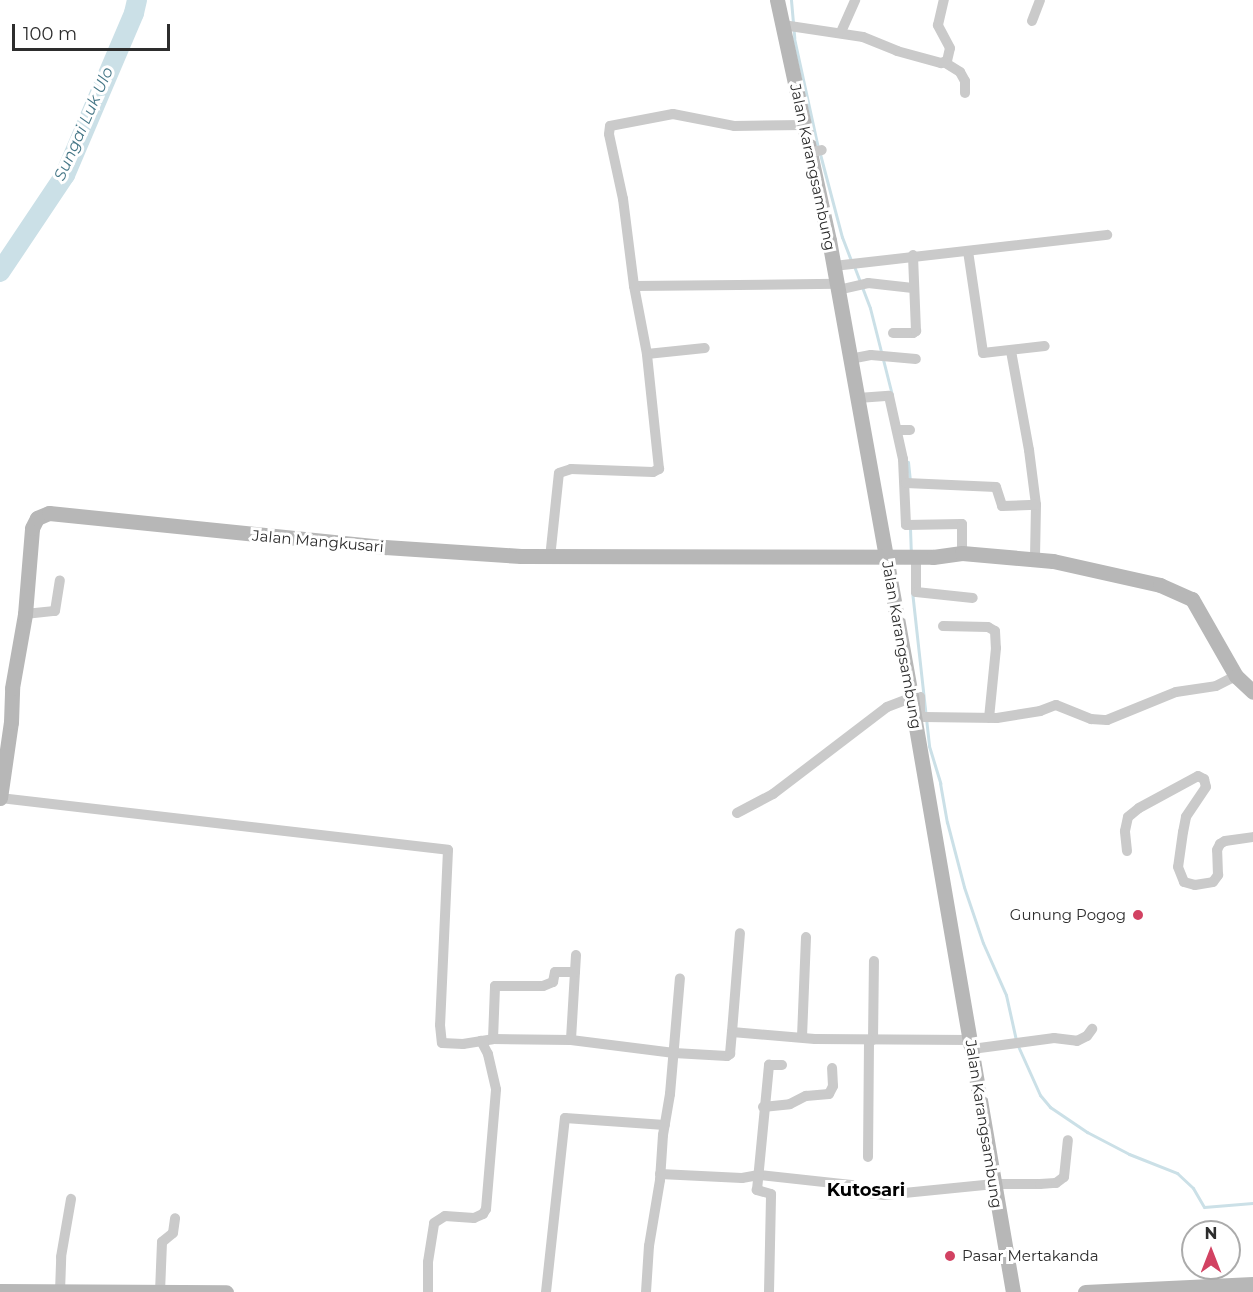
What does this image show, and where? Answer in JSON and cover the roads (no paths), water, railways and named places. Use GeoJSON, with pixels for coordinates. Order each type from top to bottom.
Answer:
{"type":"FeatureCollection","features":[{"type":"Feature","properties":{"kind":"street","name":"Jalan Karangsambung"},"geometry":{"type":"LineString","coordinates":[[777,0],[804,125],[814,152],[840,265],[850,359],[1013,1292]]}},
{"type":"Feature","properties":{"kind":"street"},"geometry":{"type":"LineString","coordinates":[[841,32],[855,0]]}},
{"type":"Feature","properties":{"kind":"street"},"geometry":{"type":"LineString","coordinates":[[944,0],[938,25],[950,48],[944,62]]}},
{"type":"Feature","properties":{"kind":"street"},"geometry":{"type":"LineString","coordinates":[[1032,21],[1040,0]]}},
{"type":"Feature","properties":{"kind":"street"},"geometry":{"type":"LineString","coordinates":[[784,25],[863,37],[897,51],[944,62],[960,72],[965,81],[965,93]]}},
{"type":"Feature","properties":{"kind":"street"},"geometry":{"type":"LineString","coordinates":[[550,558],[559,473],[571,469],[653,472],[659,469],[647,354],[634,286],[623,200],[609,134],[610,126],[673,114],[734,126],[804,125]]}},
{"type":"Feature","properties":{"kind":"street"},"geometry":{"type":"LineString","coordinates":[[840,265],[1107,235]]}},
{"type":"Feature","properties":{"kind":"street"},"geometry":{"type":"LineString","coordinates":[[968,251],[982,351],[986,355],[1045,346]]}},
{"type":"Feature","properties":{"kind":"street"},"geometry":{"type":"LineString","coordinates":[[893,333],[916,332],[913,255]]}},
{"type":"Feature","properties":{"kind":"street"},"geometry":{"type":"LineString","coordinates":[[634,286],[868,284],[914,288]]}},
{"type":"Feature","properties":{"kind":"street"},"geometry":{"type":"LineString","coordinates":[[647,354],[705,348]]}},
{"type":"Feature","properties":{"kind":"street"},"geometry":{"type":"LineString","coordinates":[[1011,351],[1029,450],[1035,505],[1035,559]]}},
{"type":"Feature","properties":{"kind":"street"},"geometry":{"type":"LineString","coordinates":[[850,359],[871,355],[916,359]]}},
{"type":"Feature","properties":{"kind":"street"},"geometry":{"type":"LineString","coordinates":[[858,398],[888,395],[902,430],[906,525],[962,524],[962,553]]}},
{"type":"Feature","properties":{"kind":"street"},"geometry":{"type":"LineString","coordinates":[[906,483],[996,487],[1002,506],[1035,505]]}},
{"type":"Feature","properties":{"kind":"street","name":"Jalan Mangkusari"},"geometry":{"type":"LineString","coordinates":[[0,798],[11,722],[12,688],[25,614],[32,528],[37,518],[49,513],[385,547],[550,558],[719,555],[886,557],[962,553],[1035,559],[1160,585],[1192,599],[1236,676],[1252,689]]}},
{"type":"Feature","properties":{"kind":"street"},"geometry":{"type":"LineString","coordinates":[[912,556],[916,592],[973,598]]}},
{"type":"Feature","properties":{"kind":"street"},"geometry":{"type":"LineString","coordinates":[[25,614],[55,611],[60,580]]}},
{"type":"Feature","properties":{"kind":"street"},"geometry":{"type":"LineString","coordinates":[[943,626],[988,627],[995,631],[996,648],[989,718]]}},
{"type":"Feature","properties":{"kind":"street"},"geometry":{"type":"LineString","coordinates":[[737,813],[773,794],[887,707],[911,698],[920,697],[920,714],[928,717],[989,718],[1040,711],[1056,705],[1091,719],[1107,720],[1176,692],[1216,686],[1236,676]]}},
{"type":"Feature","properties":{"kind":"street"},"geometry":{"type":"LineString","coordinates":[[1127,851],[1125,831],[1128,817],[1198,776],[1204,779],[1206,786],[1186,817],[1178,867],[1184,882],[1195,885],[1213,882],[1218,875],[1217,850],[1220,844],[1225,841],[1253,837]]}},
{"type":"Feature","properties":{"kind":"street"},"geometry":{"type":"LineString","coordinates":[[0,798],[448,850],[441,1041],[446,1045],[493,1039],[571,1040],[674,1053],[729,1055],[740,933]]}},
{"type":"Feature","properties":{"kind":"street"},"geometry":{"type":"LineString","coordinates":[[802,1038],[806,937]]}},
{"type":"Feature","properties":{"kind":"street"},"geometry":{"type":"LineString","coordinates":[[571,1040],[576,954]]}},
{"type":"Feature","properties":{"kind":"street"},"geometry":{"type":"LineString","coordinates":[[868,1157],[874,961]]}},
{"type":"Feature","properties":{"kind":"street"},"geometry":{"type":"LineString","coordinates":[[493,1039],[495,986],[543,986],[553,982],[555,972],[575,972]]}},
{"type":"Feature","properties":{"kind":"street"},"geometry":{"type":"LineString","coordinates":[[646,1292],[649,1246],[674,1053],[680,978]]}},
{"type":"Feature","properties":{"kind":"street"},"geometry":{"type":"LineString","coordinates":[[732,1032],[802,1038],[1025,1044],[1046,1038],[1077,1041],[1087,1036],[1092,1029]]}},
{"type":"Feature","properties":{"kind":"street"},"geometry":{"type":"LineString","coordinates":[[428,1292],[428,1262],[434,1223],[445,1216],[474,1218],[483,1214],[486,1209],[496,1089],[488,1054],[481,1041]]}},
{"type":"Feature","properties":{"kind":"street"},"geometry":{"type":"LineString","coordinates":[[769,1292],[771,1194],[757,1190],[768,1065],[782,1065]]}},
{"type":"Feature","properties":{"kind":"street"},"geometry":{"type":"LineString","coordinates":[[763,1107],[790,1104],[806,1096],[829,1094],[833,1086],[832,1068]]}},
{"type":"Feature","properties":{"kind":"street"},"geometry":{"type":"LineString","coordinates":[[546,1292],[565,1118],[666,1125]]}},
{"type":"Feature","properties":{"kind":"street"},"geometry":{"type":"LineString","coordinates":[[660,1174],[742,1178],[759,1175],[851,1185],[869,1193],[884,1195],[994,1184],[1056,1183],[1064,1177],[1068,1140]]}},
{"type":"Feature","properties":{"kind":"street"},"geometry":{"type":"LineString","coordinates":[[60,1292],[61,1257],[71,1199]]}},
{"type":"Feature","properties":{"kind":"street"},"geometry":{"type":"LineString","coordinates":[[160,1292],[162,1242],[173,1233],[175,1218]]}},
{"type":"Feature","properties":{"kind":"street"},"geometry":{"type":"LineString","coordinates":[[1085,1292],[1178,1290],[1253,1284]]}},
{"type":"Feature","properties":{"kind":"street"},"geometry":{"type":"LineString","coordinates":[[0,1291],[226,1292]]}},
{"type":"Feature","properties":{"kind":"waterway","name":"Sungai Luk Ulo"},"geometry":{"type":"LineString","coordinates":[[0,272],[65,175],[134,13],[137,0]]}},
{"type":"Feature","properties":{"kind":"waterway"},"geometry":{"type":"LineString","coordinates":[[791,0],[794,38],[818,148]]}},
{"type":"Feature","properties":{"kind":"waterway"},"geometry":{"type":"LineString","coordinates":[[820,154],[842,237],[851,260]]}},
{"type":"Feature","properties":{"kind":"waterway"},"geometry":{"type":"LineString","coordinates":[[854,266],[870,308],[892,395]]}},
{"type":"Feature","properties":{"kind":"waterway"},"geometry":{"type":"LineString","coordinates":[[908,462],[910,480]]}},
{"type":"Feature","properties":{"kind":"waterway"},"geometry":{"type":"LineString","coordinates":[[910,528],[911,552]]}},
{"type":"Feature","properties":{"kind":"waterway"},"geometry":{"type":"LineString","coordinates":[[912,591],[929,746],[964,887],[983,943],[1006,995],[1016,1040]]}},
{"type":"Feature","properties":{"kind":"waterway"},"geometry":{"type":"LineString","coordinates":[[1018,1046],[1040,1095],[1050,1107],[1087,1132],[1129,1154],[1177,1173],[1193,1188],[1204,1207],[1253,1203]]}},
{"type":"Feature","properties":{"kind":"place","name":"Gunung Pogog"},"geometry":{"type":"Point","coordinates":[1138,915]}},
{"type":"Feature","properties":{"kind":"place","name":"Pasar Mertakanda"},"geometry":{"type":"Point","coordinates":[950,1256]}},
{"type":"Feature","properties":{"kind":"district","name":"Kutosari"},"geometry":{"type":"Point","coordinates":[866,1190]}}]}
